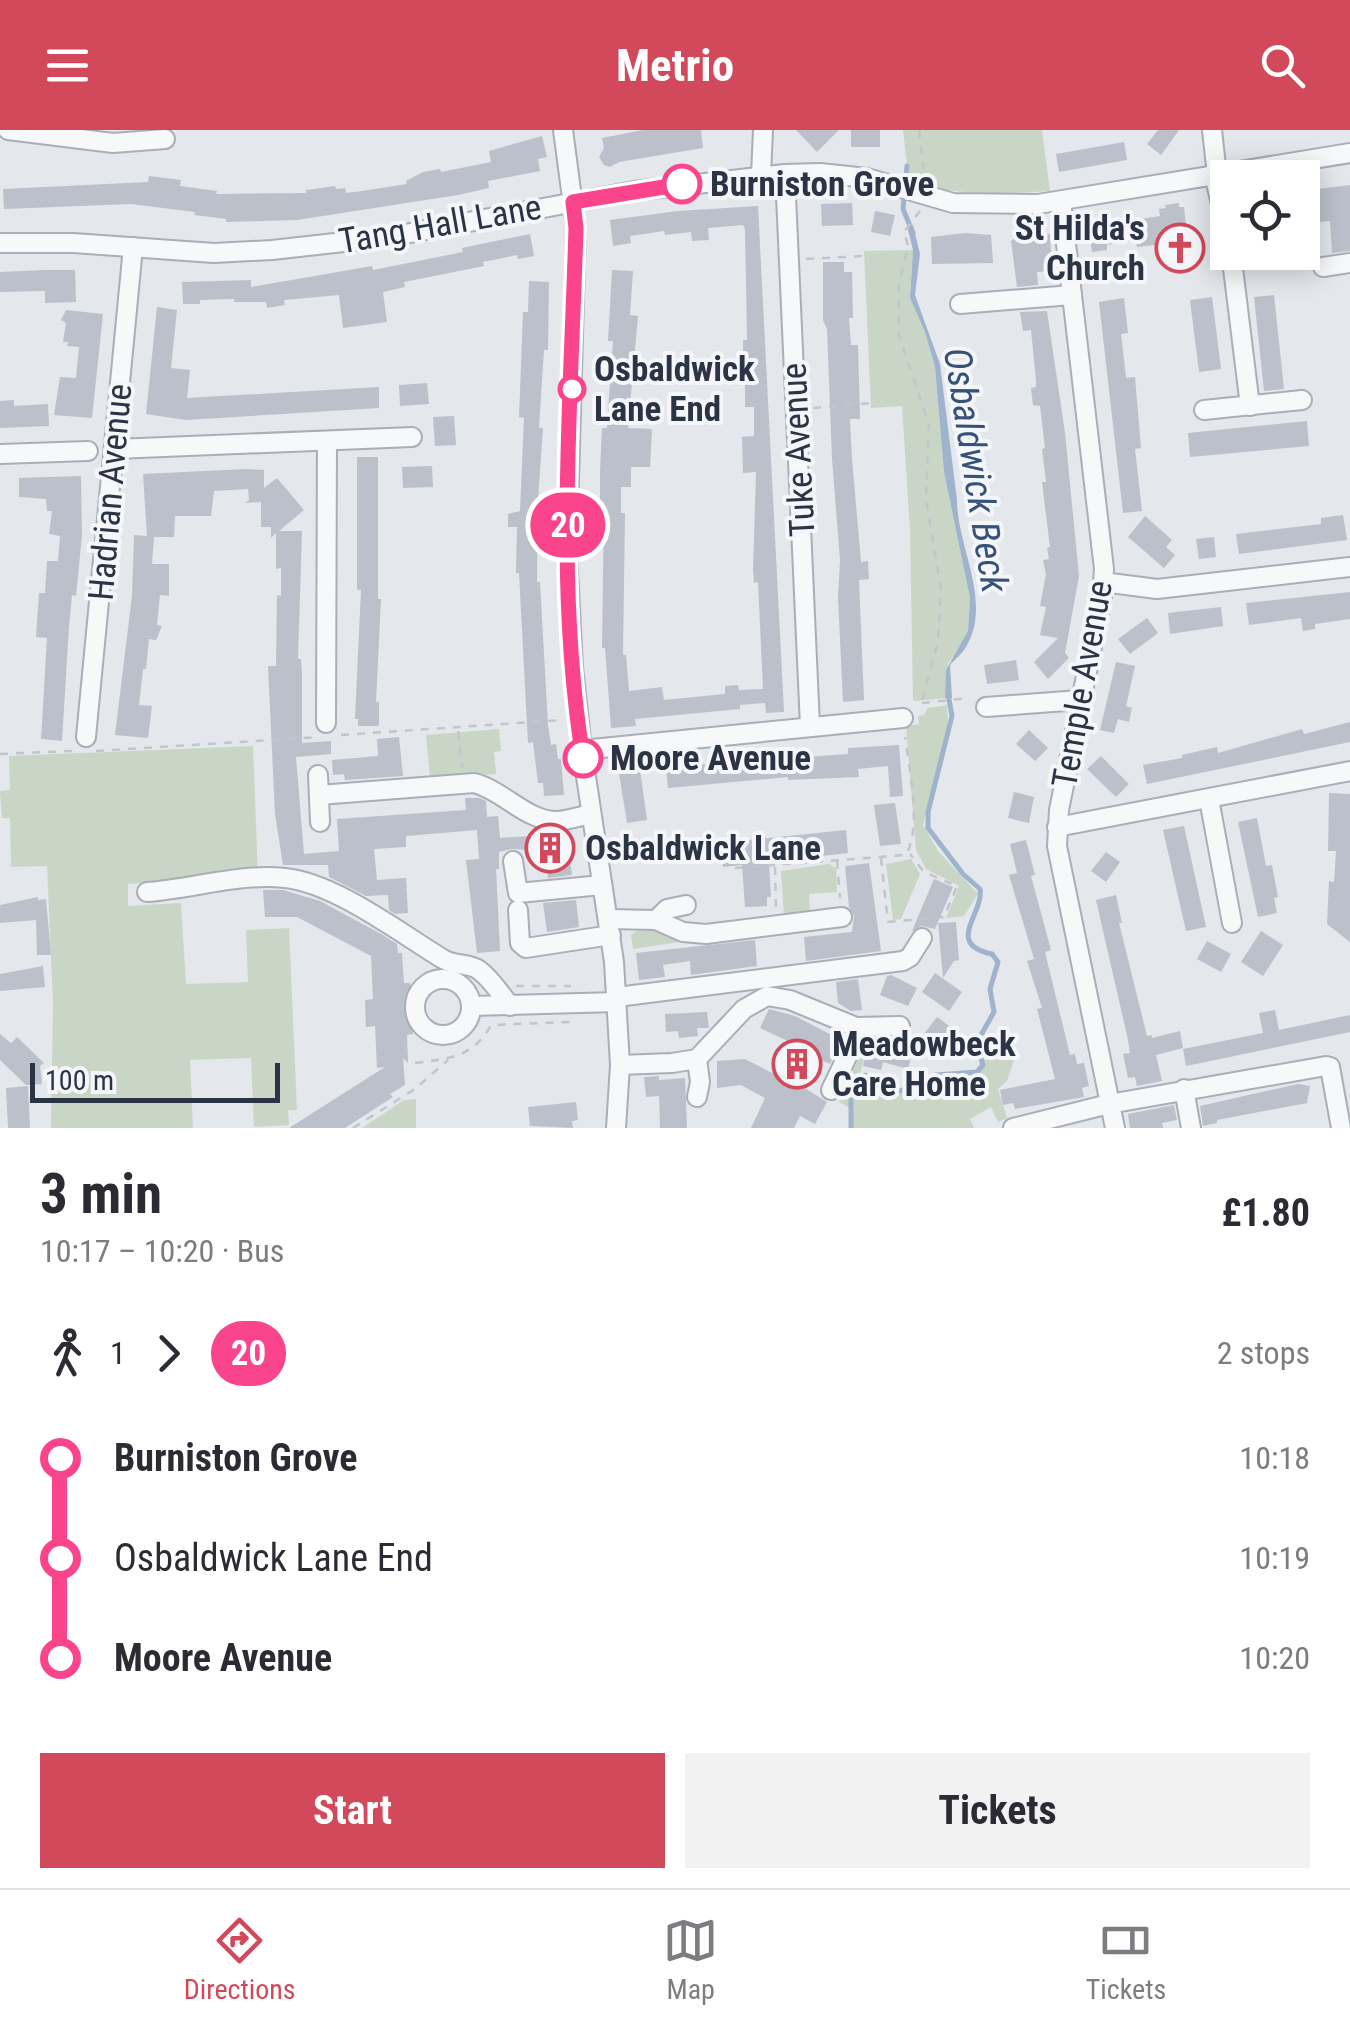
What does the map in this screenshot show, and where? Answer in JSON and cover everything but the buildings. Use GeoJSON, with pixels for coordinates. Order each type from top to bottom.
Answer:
{"type":"FeatureCollection","features":[{"type":"Feature","properties":{"kind":"street"},"geometry":{"type":"LineString","coordinates":[[8,130],[112,143],[165,140]]}},
{"type":"Feature","properties":{"kind":"street"},"geometry":{"type":"LineString","coordinates":[[563,130],[576,228],[568,552],[578,718],[610,927],[617,1000],[620,1064],[616,1128]]}},
{"type":"Feature","properties":{"kind":"street"},"geometry":{"type":"LineString","coordinates":[[761,176],[763,130]]}},
{"type":"Feature","properties":{"kind":"street"},"geometry":{"type":"LineString","coordinates":[[1212,130],[1215,160]]}},
{"type":"Feature","properties":{"kind":"street","name":"Tang Hall Lane"},"geometry":{"type":"LineString","coordinates":[[1307,160],[1350,153]]}},
{"type":"Feature","properties":{"kind":"street","name":"Tang Hall Lane"},"geometry":{"type":"LineString","coordinates":[[0,244],[133,246],[214,253],[272,250],[389,236],[573,202],[785,174],[847,175],[953,203],[982,206],[1061,201],[1210,176]]}},
{"type":"Feature","properties":{"kind":"street","name":"Tuke Avenue"},"geometry":{"type":"LineString","coordinates":[[785,174],[810,726]]}},
{"type":"Feature","properties":{"kind":"street","name":"Temple Avenue"},"geometry":{"type":"LineString","coordinates":[[1061,201],[1103,582],[1057,828],[1057,846],[1114,1128]]}},
{"type":"Feature","properties":{"kind":"street","name":"Hadrian Avenue"},"geometry":{"type":"LineString","coordinates":[[86,737],[133,246]]}},
{"type":"Feature","properties":{"kind":"street"},"geometry":{"type":"LineString","coordinates":[[1323,266],[1350,263]]}},
{"type":"Feature","properties":{"kind":"street"},"geometry":{"type":"LineString","coordinates":[[1233,270],[1250,406]]}},
{"type":"Feature","properties":{"kind":"street"},"geometry":{"type":"LineString","coordinates":[[960,304],[1072,295]]}},
{"type":"Feature","properties":{"kind":"street"},"geometry":{"type":"LineString","coordinates":[[1204,410],[1302,400]]}},
{"type":"Feature","properties":{"kind":"street"},"geometry":{"type":"LineString","coordinates":[[115,449],[412,437]]}},
{"type":"Feature","properties":{"kind":"street"},"geometry":{"type":"LineString","coordinates":[[326,724],[327,441]]}},
{"type":"Feature","properties":{"kind":"street"},"geometry":{"type":"LineString","coordinates":[[0,454],[88,451]]}},
{"type":"Feature","properties":{"kind":"street"},"geometry":{"type":"LineString","coordinates":[[1103,582],[1157,589],[1350,567]]}},
{"type":"Feature","properties":{"kind":"street"},"geometry":{"type":"LineString","coordinates":[[986,707],[1080,700]]}},
{"type":"Feature","properties":{"kind":"street"},"geometry":{"type":"LineString","coordinates":[[582,750],[903,718]]}},
{"type":"Feature","properties":{"kind":"street"},"geometry":{"type":"LineString","coordinates":[[1057,828],[1350,771]]}},
{"type":"Feature","properties":{"kind":"street"},"geometry":{"type":"LineString","coordinates":[[318,774],[320,822]]}},
{"type":"Feature","properties":{"kind":"street"},"geometry":{"type":"LineString","coordinates":[[319,796],[464,784],[488,786],[540,818],[558,821],[591,814]]}},
{"type":"Feature","properties":{"kind":"street"},"geometry":{"type":"LineString","coordinates":[[1208,799],[1232,922]]}},
{"type":"Feature","properties":{"kind":"street"},"geometry":{"type":"LineString","coordinates":[[514,861],[518,892],[602,885]]}},
{"type":"Feature","properties":{"kind":"street"},"geometry":{"type":"LineString","coordinates":[[147,892],[266,878],[308,883],[396,926],[447,962],[478,970],[510,1006]]}},
{"type":"Feature","properties":{"kind":"street"},"geometry":{"type":"LineString","coordinates":[[656,920],[667,908],[686,905]]}},
{"type":"Feature","properties":{"kind":"street"},"geometry":{"type":"LineString","coordinates":[[518,910],[520,944],[526,948],[656,920],[683,932],[706,934],[842,917]]}},
{"type":"Feature","properties":{"kind":"street"},"geometry":{"type":"LineString","coordinates":[[471,1006],[617,1000],[902,960],[916,950],[922,938]]}},
{"type":"Feature","properties":{"kind":"street"},"geometry":{"type":"LineString","coordinates":[[620,1064],[697,1059],[728,1038],[744,1009],[767,996],[790,1000],[856,1027],[900,1026]]}},
{"type":"Feature","properties":{"kind":"street"},"geometry":{"type":"LineString","coordinates":[[831,1090],[854,1042],[856,1027]]}},
{"type":"Feature","properties":{"kind":"street"},"geometry":{"type":"LineString","coordinates":[[697,1059],[704,1090]]}},
{"type":"Feature","properties":{"kind":"street"},"geometry":{"type":"LineString","coordinates":[[1013,1128],[1110,1104],[1330,1066],[1341,1128]]}},
{"type":"Feature","properties":{"kind":"street"},"geometry":{"type":"LineString","coordinates":[[1331,1071],[1350,1067]]}},
{"type":"Feature","properties":{"kind":"street"},"geometry":{"type":"LineString","coordinates":[[1184,1090],[1191,1128]]}},
{"type":"Feature","properties":{"kind":"path"},"geometry":{"type":"LineString","coordinates":[[914,220],[904,232],[908,246],[898,284],[899,335],[928,425],[926,500],[942,610],[922,704]]}},
{"type":"Feature","properties":{"kind":"path"},"geometry":{"type":"LineString","coordinates":[[789,260],[864,256]]}},
{"type":"Feature","properties":{"kind":"path"},"geometry":{"type":"LineString","coordinates":[[796,409],[871,404]]}},
{"type":"Feature","properties":{"kind":"path"},"geometry":{"type":"LineString","coordinates":[[881,856],[888,922],[944,916],[957,886],[924,872],[909,852],[912,802],[903,718],[922,704],[961,699]]}},
{"type":"Feature","properties":{"kind":"path"},"geometry":{"type":"LineString","coordinates":[[0,754],[263,742],[578,718]]}},
{"type":"Feature","properties":{"kind":"path"},"geometry":{"type":"LineString","coordinates":[[458,728],[464,784]]}},
{"type":"Feature","properties":{"kind":"path"},"geometry":{"type":"LineString","coordinates":[[735,868],[909,852]]}},
{"type":"Feature","properties":{"kind":"path"},"geometry":{"type":"LineString","coordinates":[[837,860],[842,917]]}},
{"type":"Feature","properties":{"kind":"path"},"geometry":{"type":"LineString","coordinates":[[775,865],[776,925]]}},
{"type":"Feature","properties":{"kind":"path"},"geometry":{"type":"LineString","coordinates":[[353,1128],[415,1089],[449,1059]]}},
{"type":"Feature","properties":{"kind":"green space"},"geometry":{"type":"Polygon","coordinates":[[[903,130],[1042,130],[1050,191],[957,191],[902,178],[907,164],[903,130]]]}},
{"type":"Feature","properties":{"kind":"green space"},"geometry":{"type":"Polygon","coordinates":[[[913,250],[910,298],[935,367],[944,472],[970,598],[968,631],[948,663],[945,698],[916,701],[902,406],[871,408],[864,251],[913,250]]]}},
{"type":"Feature","properties":{"kind":"green space"},"geometry":{"type":"Polygon","coordinates":[[[947,705],[948,724],[923,825],[938,851],[978,894],[964,916],[946,918],[959,886],[926,869],[916,850],[906,726],[919,724],[918,716],[928,708],[947,705]]]}},
{"type":"Feature","properties":{"kind":"green space"},"geometry":{"type":"Polygon","coordinates":[[[499,729],[501,751],[494,752],[496,774],[430,778],[426,735],[499,729]]]}},
{"type":"Feature","properties":{"kind":"green space"},"geometry":{"type":"Polygon","coordinates":[[[253,746],[258,877],[128,884],[128,906],[181,903],[186,984],[248,982],[246,930],[289,928],[297,1110],[288,1110],[289,1125],[254,1127],[251,1058],[190,1060],[193,1128],[51,1128],[53,1003],[47,866],[11,867],[10,818],[2,818],[0,791],[10,790],[9,756],[253,746]]]}},
{"type":"Feature","properties":{"kind":"green space"},"geometry":{"type":"Polygon","coordinates":[[[911,859],[920,874],[901,919],[893,920],[886,864],[911,859]]]}},
{"type":"Feature","properties":{"kind":"green space"},"geometry":{"type":"Polygon","coordinates":[[[829,864],[836,868],[837,892],[809,894],[810,914],[784,917],[781,871],[829,864]]]}},
{"type":"Feature","properties":{"kind":"green space"},"geometry":{"type":"Polygon","coordinates":[[[640,929],[656,930],[679,942],[633,949],[631,935],[640,929]]]}},
{"type":"Feature","properties":{"kind":"green space"},"geometry":{"type":"Polygon","coordinates":[[[863,1048],[867,1050],[860,1073],[900,1091],[936,1075],[976,1072],[983,1065],[982,1060],[1012,1056],[1007,1081],[998,1089],[1007,1118],[998,1122],[991,1107],[970,1119],[974,1128],[851,1128],[850,1108],[839,1102],[863,1048]]]}},
{"type":"Feature","properties":{"kind":"green space"},"geometry":{"type":"Polygon","coordinates":[[[416,1099],[416,1128],[362,1128],[404,1100],[416,1099]]]}},
{"type":"Feature","properties":{"kind":"water"},"geometry":{"type":"Polygon","coordinates":[[[913,225],[920,254],[915,295],[940,364],[958,518],[975,593],[973,630],[964,650],[950,665],[952,698],[945,698],[946,670],[968,631],[970,598],[944,472],[935,367],[910,298],[913,250],[908,230],[913,225]]]}},
{"type":"Feature","properties":{"kind":"waterway","name":"Osbaldwick Beck"},"geometry":{"type":"LineString","coordinates":[[907,166],[903,209],[913,233]]}},
{"type":"Feature","properties":{"kind":"waterway","name":"Osbaldwick Beck"},"geometry":{"type":"LineString","coordinates":[[851,1128],[851,1094],[856,1078],[865,1075],[900,1091],[936,1075],[977,1072],[983,1065],[979,1052],[981,1035],[994,1012],[990,989],[998,962],[992,954],[970,943],[968,936],[980,889],[963,874],[928,828],[928,812],[952,716],[948,694]]}},
{"type":"Feature","properties":{"kind":"bus line","name":"20"},"geometry":{"type":"LineString","coordinates":[[583,758],[573,667],[568,552],[576,228],[573,202],[682,184]]}},
{"type":"Feature","properties":{"kind":"place","name":"Burniston Grove"},"geometry":{"type":"Point","coordinates":[682,184]}},
{"type":"Feature","properties":{"kind":"place","name":"St Hilda's Church"},"geometry":{"type":"Point","coordinates":[1180,248]}},
{"type":"Feature","properties":{"kind":"place","name":"Osbaldwick Lane End"},"geometry":{"type":"Point","coordinates":[572,389]}},
{"type":"Feature","properties":{"kind":"place","name":"Moore Avenue"},"geometry":{"type":"Point","coordinates":[583,758]}},
{"type":"Feature","properties":{"kind":"place","name":"Osbaldwick Lane"},"geometry":{"type":"Point","coordinates":[550,848]}},
{"type":"Feature","properties":{"kind":"place","name":"Meadowbeck Care Home"},"geometry":{"type":"Point","coordinates":[797,1064]}}]}
